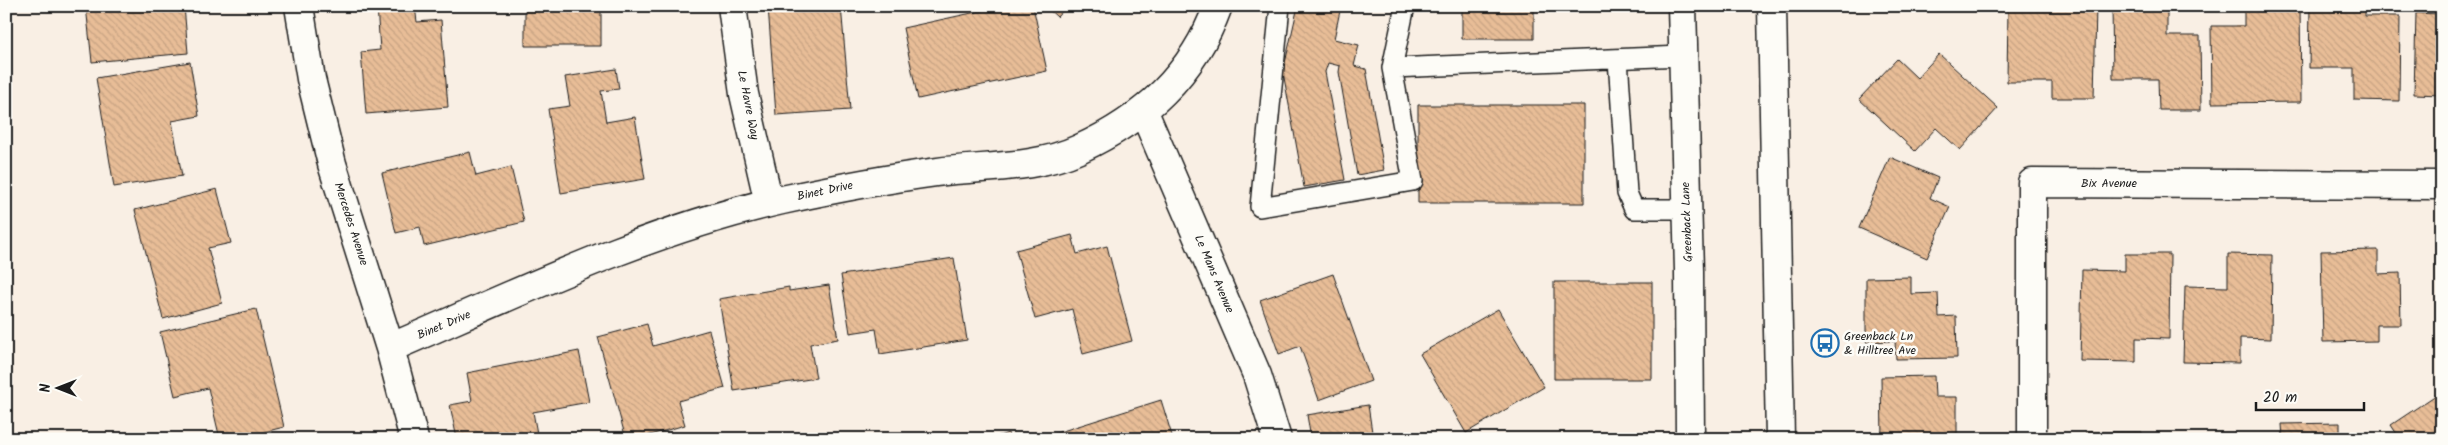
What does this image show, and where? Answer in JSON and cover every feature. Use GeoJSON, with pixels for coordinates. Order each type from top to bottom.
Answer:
{"type":"FeatureCollection","features":[{"type":"Feature","properties":{"kind":"street","name":"Mercedes Avenue"},"geometry":{"type":"LineString","coordinates":[[299,6],[311,79],[332,164],[390,348],[414,439]]}},
{"type":"Feature","properties":{"kind":"street","name":"Le Havre Way"},"geometry":{"type":"LineString","coordinates":[[732,6],[744,94],[769,203]]}},
{"type":"Feature","properties":{"kind":"street","name":"Binet Drive"},"geometry":{"type":"LineString","coordinates":[[390,348],[605,256],[691,225],[769,203],[847,186],[938,172],[1028,163],[1076,150],[1121,128],[1144,112],[1181,74],[1207,32],[1218,6]]}},
{"type":"Feature","properties":{"kind":"street","name":"Greenback Lane"},"geometry":{"type":"LineString","coordinates":[[1682,6],[1690,439]]}},
{"type":"Feature","properties":{"kind":"street"},"geometry":{"type":"LineString","coordinates":[[1772,6],[1780,439]]}},
{"type":"Feature","properties":{"kind":"street","name":"Le Mans Avenue"},"geometry":{"type":"LineString","coordinates":[[1144,112],[1257,375],[1277,439]]}},
{"type":"Feature","properties":{"kind":"street","name":"Bix Avenue"},"geometry":{"type":"LineString","coordinates":[[2032,439],[2032,183],[2442,186]]}},
{"type":"Feature","properties":{"kind":"lane"},"geometry":{"type":"LineString","coordinates":[[1280,6],[1260,208],[1413,181],[1392,68],[1405,6]]}},
{"type":"Feature","properties":{"kind":"lane"},"geometry":{"type":"LineString","coordinates":[[1392,68],[1682,56]]}},
{"type":"Feature","properties":{"kind":"lane"},"geometry":{"type":"LineString","coordinates":[[1618,59],[1627,194],[1634,209],[1687,209]]}},
{"type":"Feature","properties":{"kind":"building"},"geometry":{"type":"Polygon","coordinates":[[[86,6],[184,6],[188,53],[92,62],[86,6]]]}},
{"type":"Feature","properties":{"kind":"building"},"geometry":{"type":"Polygon","coordinates":[[[377,6],[415,6],[417,22],[441,20],[448,107],[366,114],[361,52],[380,50],[377,6]]]}},
{"type":"Feature","properties":{"kind":"building"},"geometry":{"type":"Polygon","coordinates":[[[525,6],[601,6],[601,46],[525,46],[525,6]]]}},
{"type":"Feature","properties":{"kind":"building"},"geometry":{"type":"Polygon","coordinates":[[[768,6],[841,6],[850,110],[776,115],[768,6]]]}},
{"type":"Feature","properties":{"kind":"building"},"geometry":{"type":"Polygon","coordinates":[[[1004,6],[1033,6],[1047,71],[918,99],[903,28],[1004,6]]]}},
{"type":"Feature","properties":{"kind":"building"},"geometry":{"type":"Polygon","coordinates":[[[1045,6],[1067,6],[1057,17],[1045,6]]]}},
{"type":"Feature","properties":{"kind":"building"},"geometry":{"type":"Polygon","coordinates":[[[1298,6],[1341,6],[1334,39],[1359,45],[1354,66],[1366,69],[1384,170],[1357,175],[1339,72],[1340,66],[1328,63],[1325,72],[1345,180],[1304,187],[1283,72],[1298,6]]]}},
{"type":"Feature","properties":{"kind":"building"},"geometry":{"type":"Polygon","coordinates":[[[2008,6],[2096,6],[2094,98],[2052,98],[2052,82],[2007,82],[2008,6]]]}},
{"type":"Feature","properties":{"kind":"building"},"geometry":{"type":"Polygon","coordinates":[[[2112,6],[2167,6],[2167,36],[2200,36],[2201,110],[2159,110],[2158,79],[2113,79],[2112,6]]]}},
{"type":"Feature","properties":{"kind":"building"},"geometry":{"type":"Polygon","coordinates":[[[2244,6],[2300,6],[2301,102],[2212,103],[2211,26],[2244,26],[2244,6]]]}},
{"type":"Feature","properties":{"kind":"building"},"geometry":{"type":"Polygon","coordinates":[[[2310,6],[2365,6],[2365,16],[2400,16],[2399,101],[2354,100],[2354,68],[2309,68],[2310,6]]]}},
{"type":"Feature","properties":{"kind":"building"},"geometry":{"type":"Polygon","coordinates":[[[1462,7],[1534,7],[1534,39],[1462,39],[1462,7]]]}},
{"type":"Feature","properties":{"kind":"building"},"geometry":{"type":"Polygon","coordinates":[[[2416,13],[2442,14],[2442,95],[2414,94],[2416,13]]]}},
{"type":"Feature","properties":{"kind":"building"},"geometry":{"type":"Polygon","coordinates":[[[1939,54],[1998,108],[1960,150],[1936,128],[1915,151],[1859,99],[1897,59],[1917,78],[1939,54]]]}},
{"type":"Feature","properties":{"kind":"building"},"geometry":{"type":"Polygon","coordinates":[[[190,62],[199,116],[172,121],[182,176],[114,187],[96,78],[190,62]]]}},
{"type":"Feature","properties":{"kind":"building"},"geometry":{"type":"Polygon","coordinates":[[[616,69],[619,89],[601,91],[606,122],[635,117],[645,179],[561,193],[548,109],[570,106],[565,77],[616,69]]]}},
{"type":"Feature","properties":{"kind":"building"},"geometry":{"type":"Polygon","coordinates":[[[1418,105],[1584,105],[1584,203],[1418,203],[1418,105]]]}},
{"type":"Feature","properties":{"kind":"building"},"geometry":{"type":"Polygon","coordinates":[[[470,152],[476,176],[511,167],[524,222],[424,246],[420,227],[396,233],[382,173],[470,152]]]}},
{"type":"Feature","properties":{"kind":"building"},"geometry":{"type":"Polygon","coordinates":[[[1890,157],[1938,178],[1930,198],[1950,207],[1927,258],[1859,228],[1890,157]]]}},
{"type":"Feature","properties":{"kind":"building"},"geometry":{"type":"Polygon","coordinates":[[[217,189],[231,243],[208,248],[222,303],[163,319],[135,210],[217,189]]]}},
{"type":"Feature","properties":{"kind":"building"},"geometry":{"type":"Polygon","coordinates":[[[1072,235],[1077,254],[1107,246],[1132,341],[1083,354],[1072,309],[1035,319],[1016,250],[1072,235]]]}},
{"type":"Feature","properties":{"kind":"building"},"geometry":{"type":"Polygon","coordinates":[[[2378,250],[2378,274],[2400,273],[2401,325],[2377,325],[2377,341],[2323,342],[2321,251],[2378,250]]]}},
{"type":"Feature","properties":{"kind":"building"},"geometry":{"type":"Polygon","coordinates":[[[2125,254],[2170,254],[2169,339],[2136,338],[2136,362],[2080,361],[2082,270],[2125,271],[2125,254]]]}},
{"type":"Feature","properties":{"kind":"building"},"geometry":{"type":"Polygon","coordinates":[[[2228,254],[2272,255],[2271,339],[2240,338],[2240,363],[2183,362],[2185,286],[2228,287],[2228,254]]]}},
{"type":"Feature","properties":{"kind":"building"},"geometry":{"type":"Polygon","coordinates":[[[954,258],[967,340],[880,354],[876,329],[850,333],[841,275],[954,258]]]}},
{"type":"Feature","properties":{"kind":"building"},"geometry":{"type":"Polygon","coordinates":[[[1333,274],[1371,381],[1319,400],[1300,346],[1279,354],[1260,300],[1333,274]]]}},
{"type":"Feature","properties":{"kind":"building"},"geometry":{"type":"Polygon","coordinates":[[[1911,277],[1911,294],[1938,293],[1939,317],[1956,316],[1957,358],[1896,359],[1895,341],[1866,342],[1866,278],[1911,277]]]}},
{"type":"Feature","properties":{"kind":"building"},"geometry":{"type":"Polygon","coordinates":[[[1554,282],[1652,282],[1652,379],[1554,379],[1554,282]]]}},
{"type":"Feature","properties":{"kind":"building"},"geometry":{"type":"Polygon","coordinates":[[[829,285],[838,339],[810,344],[816,378],[734,391],[719,299],[789,287],[789,291],[829,285]]]}},
{"type":"Feature","properties":{"kind":"building"},"geometry":{"type":"Polygon","coordinates":[[[256,309],[284,427],[236,439],[220,439],[208,388],[175,396],[160,332],[256,309]]]}},
{"type":"Feature","properties":{"kind":"building"},"geometry":{"type":"Polygon","coordinates":[[[1498,309],[1544,387],[1466,433],[1420,354],[1498,309]]]}},
{"type":"Feature","properties":{"kind":"building"},"geometry":{"type":"Polygon","coordinates":[[[647,324],[653,346],[709,330],[725,388],[678,401],[685,425],[636,439],[626,439],[598,337],[647,324]]]}},
{"type":"Feature","properties":{"kind":"building"},"geometry":{"type":"Polygon","coordinates":[[[579,351],[589,402],[533,412],[538,439],[457,439],[450,405],[472,401],[467,373],[579,351]]]}},
{"type":"Feature","properties":{"kind":"building"},"geometry":{"type":"Polygon","coordinates":[[[1934,376],[1935,397],[1957,397],[1957,439],[1882,439],[1881,377],[1934,376]]]}},
{"type":"Feature","properties":{"kind":"building"},"geometry":{"type":"Polygon","coordinates":[[[2439,393],[2442,396],[2442,439],[2400,439],[2391,425],[2439,393]]]}},
{"type":"Feature","properties":{"kind":"building"},"geometry":{"type":"Polygon","coordinates":[[[1161,400],[1173,439],[1054,439],[1053,434],[1161,400]]]}},
{"type":"Feature","properties":{"kind":"building"},"geometry":{"type":"Polygon","coordinates":[[[1368,405],[1373,439],[1311,439],[1307,415],[1368,405]]]}},
{"type":"Feature","properties":{"kind":"building"},"geometry":{"type":"Polygon","coordinates":[[[2340,423],[2340,439],[2283,439],[2282,424],[2340,423]]]}},
{"type":"Feature","properties":{"kind":"building"},"geometry":{"type":"Polygon","coordinates":[[[2086,432],[2142,432],[2142,439],[2085,439],[2086,432]]]}},
{"type":"Feature","properties":{"kind":"building"},"geometry":{"type":"Polygon","coordinates":[[[1008,433],[1010,439],[990,439],[1008,433]]]}},
{"type":"Feature","properties":{"kind":"place","name":"Greenback Ln & Hilltree Ave"},"geometry":{"type":"Point","coordinates":[1825,343]}}]}
